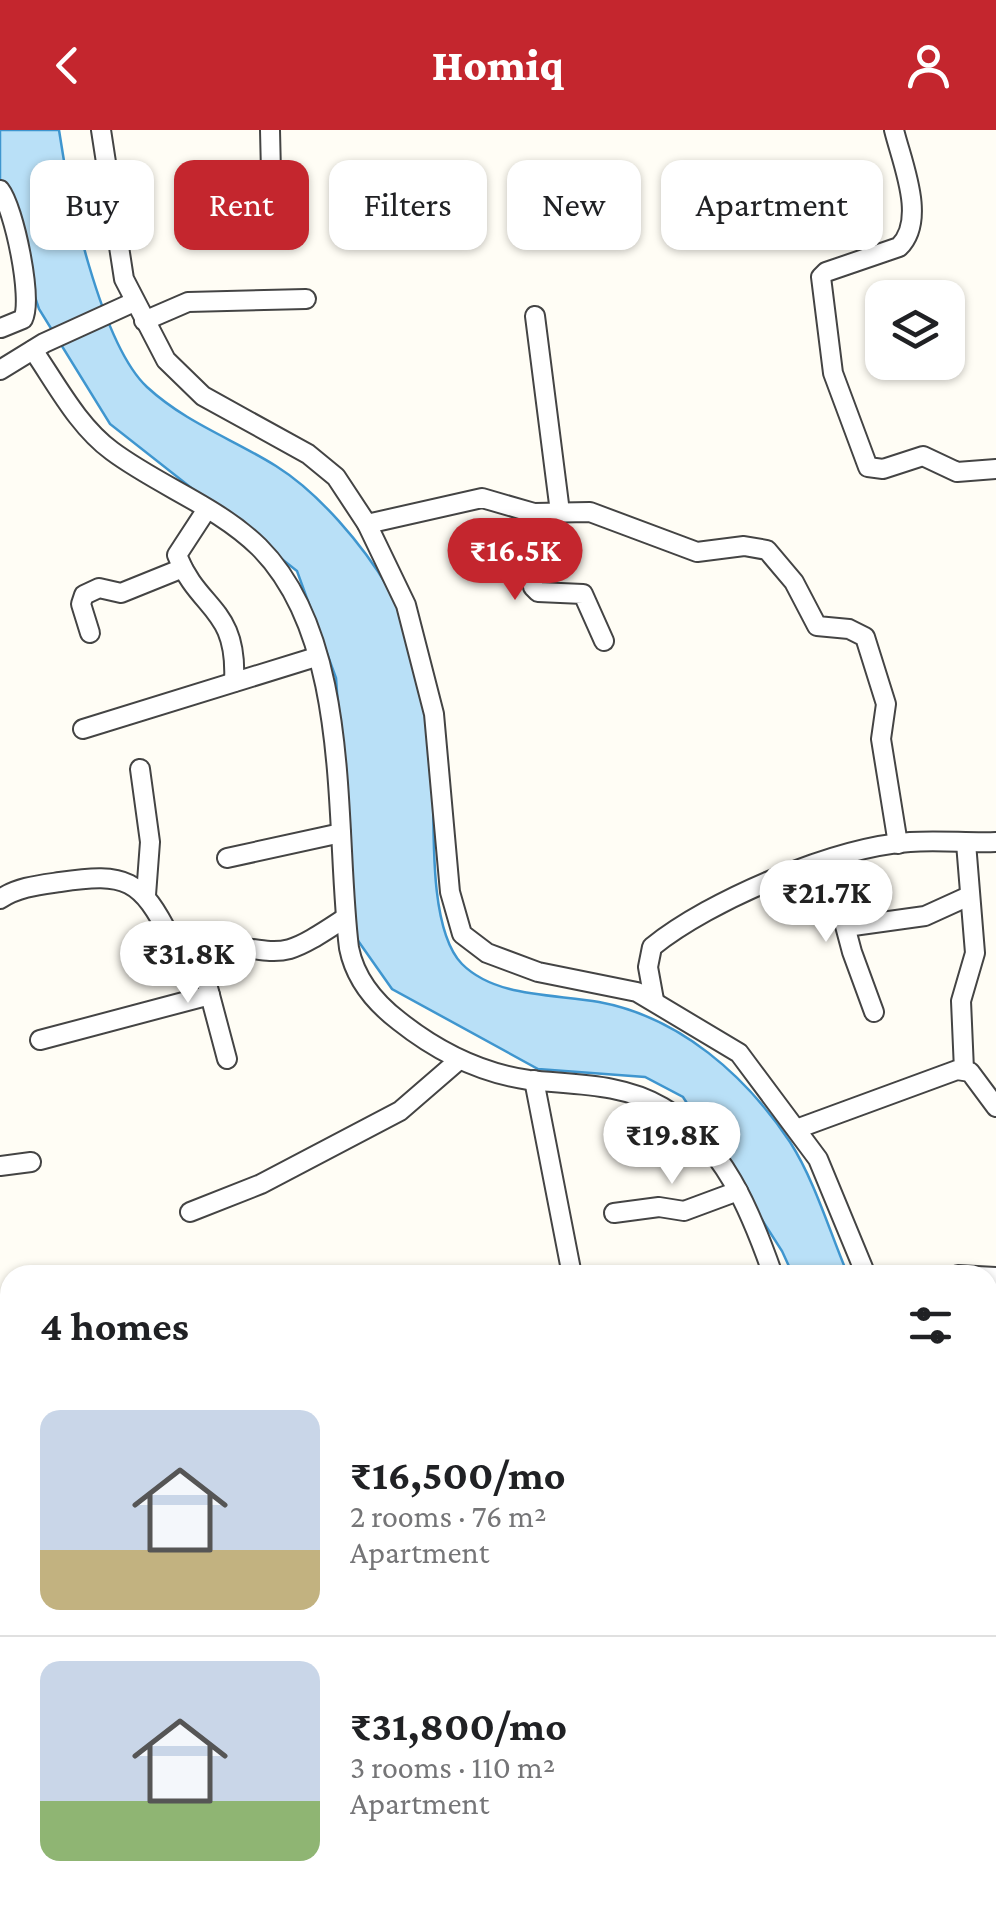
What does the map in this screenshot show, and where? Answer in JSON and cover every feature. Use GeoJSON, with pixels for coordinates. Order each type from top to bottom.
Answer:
{"type":"FeatureCollection","features":[{"type":"Feature","properties":{"kind":"street"},"geometry":{"type":"LineString","coordinates":[[100,130],[128,304],[182,378],[202,396],[321,464],[336,477],[367,524],[406,605],[429,684],[450,892],[462,934],[486,953],[538,972],[622,988],[654,1000],[740,1054],[799,1128],[835,1193],[862,1265]]}},
{"type":"Feature","properties":{"kind":"street"},"geometry":{"type":"LineString","coordinates":[[270,130],[271,160]]}},
{"type":"Feature","properties":{"kind":"street"},"geometry":{"type":"LineString","coordinates":[[894,130],[912,206],[911,223],[899,248],[826,272],[822,277],[833,374],[868,467],[883,469],[923,456],[958,472],[996,469]]}},
{"type":"Feature","properties":{"kind":"street"},"geometry":{"type":"LineString","coordinates":[[0,190],[22,266],[26,311],[23,319],[1,326],[8,365],[128,304]]}},
{"type":"Feature","properties":{"kind":"street"},"geometry":{"type":"LineString","coordinates":[[144,321],[188,302],[306,298]]}},
{"type":"Feature","properties":{"kind":"street"},"geometry":{"type":"LineString","coordinates":[[535,316],[560,512]]}},
{"type":"Feature","properties":{"kind":"street"},"geometry":{"type":"LineString","coordinates":[[38,347],[95,437],[207,509],[269,559],[294,602],[327,692],[337,760],[345,918],[352,964],[371,994],[414,1033],[459,1060],[502,1075],[625,1091],[664,1108],[697,1134],[738,1191],[769,1265]]}},
{"type":"Feature","properties":{"kind":"street"},"geometry":{"type":"LineString","coordinates":[[367,524],[482,498],[534,513],[590,512],[697,552],[744,546],[767,550],[794,582],[817,626],[848,629],[865,637],[886,704],[880,739],[898,844]]}},
{"type":"Feature","properties":{"kind":"street"},"geometry":{"type":"LineString","coordinates":[[207,509],[179,547],[184,568],[225,624],[235,650],[234,682]]}},
{"type":"Feature","properties":{"kind":"street"},"geometry":{"type":"LineString","coordinates":[[534,513],[533,587],[538,592],[583,594],[604,641]]}},
{"type":"Feature","properties":{"kind":"street"},"geometry":{"type":"LineString","coordinates":[[90,633],[81,604],[84,594],[98,588],[121,593],[184,568]]}},
{"type":"Feature","properties":{"kind":"street"},"geometry":{"type":"LineString","coordinates":[[83,728],[316,656]]}},
{"type":"Feature","properties":{"kind":"street"},"geometry":{"type":"LineString","coordinates":[[140,768],[150,842],[146,895]]}},
{"type":"Feature","properties":{"kind":"street"},"geometry":{"type":"LineString","coordinates":[[227,858],[341,834]]}},
{"type":"Feature","properties":{"kind":"street"},"geometry":{"type":"LineString","coordinates":[[966,842],[975,954],[961,1001],[964,1070],[996,1107]]}},
{"type":"Feature","properties":{"kind":"street"},"geometry":{"type":"LineString","coordinates":[[654,1000],[648,956],[670,933],[765,883],[898,844],[996,842]]}},
{"type":"Feature","properties":{"kind":"street"},"geometry":{"type":"LineString","coordinates":[[828,862],[874,1012]]}},
{"type":"Feature","properties":{"kind":"street"},"geometry":{"type":"LineString","coordinates":[[0,898],[27,886],[112,876],[146,895],[171,939],[285,954],[345,918]]}},
{"type":"Feature","properties":{"kind":"street"},"geometry":{"type":"LineString","coordinates":[[846,927],[926,916],[969,896]]}},
{"type":"Feature","properties":{"kind":"street"},"geometry":{"type":"LineString","coordinates":[[202,942],[210,996],[228,1059]]}},
{"type":"Feature","properties":{"kind":"street"},"geometry":{"type":"LineString","coordinates":[[40,1040],[210,996]]}},
{"type":"Feature","properties":{"kind":"street"},"geometry":{"type":"LineString","coordinates":[[190,1212],[261,1184],[400,1112],[459,1060]]}},
{"type":"Feature","properties":{"kind":"street"},"geometry":{"type":"LineString","coordinates":[[799,1128],[940,1073],[964,1070]]}},
{"type":"Feature","properties":{"kind":"street"},"geometry":{"type":"LineString","coordinates":[[534,1080],[570,1265]]}},
{"type":"Feature","properties":{"kind":"street"},"geometry":{"type":"LineString","coordinates":[[0,1166],[30,1162]]}},
{"type":"Feature","properties":{"kind":"street"},"geometry":{"type":"LineString","coordinates":[[614,1213],[659,1208],[684,1211],[738,1191]]}},
{"type":"Feature","properties":{"kind":"water"},"geometry":{"type":"Polygon","coordinates":[[[0,130],[59,130],[64,160],[30,160],[30,250],[85,250],[115,338],[147,387],[178,411],[276,466],[308,490],[353,538],[389,589],[412,641],[429,696],[435,877],[448,942],[462,964],[476,975],[509,989],[629,1010],[683,1035],[708,1053],[753,1094],[790,1142],[815,1190],[844,1265],[788,1265],[683,1097],[645,1077],[538,1069],[392,989],[354,935],[336,678],[297,571],[110,424],[39,309],[0,193],[0,130]]]}}]}
